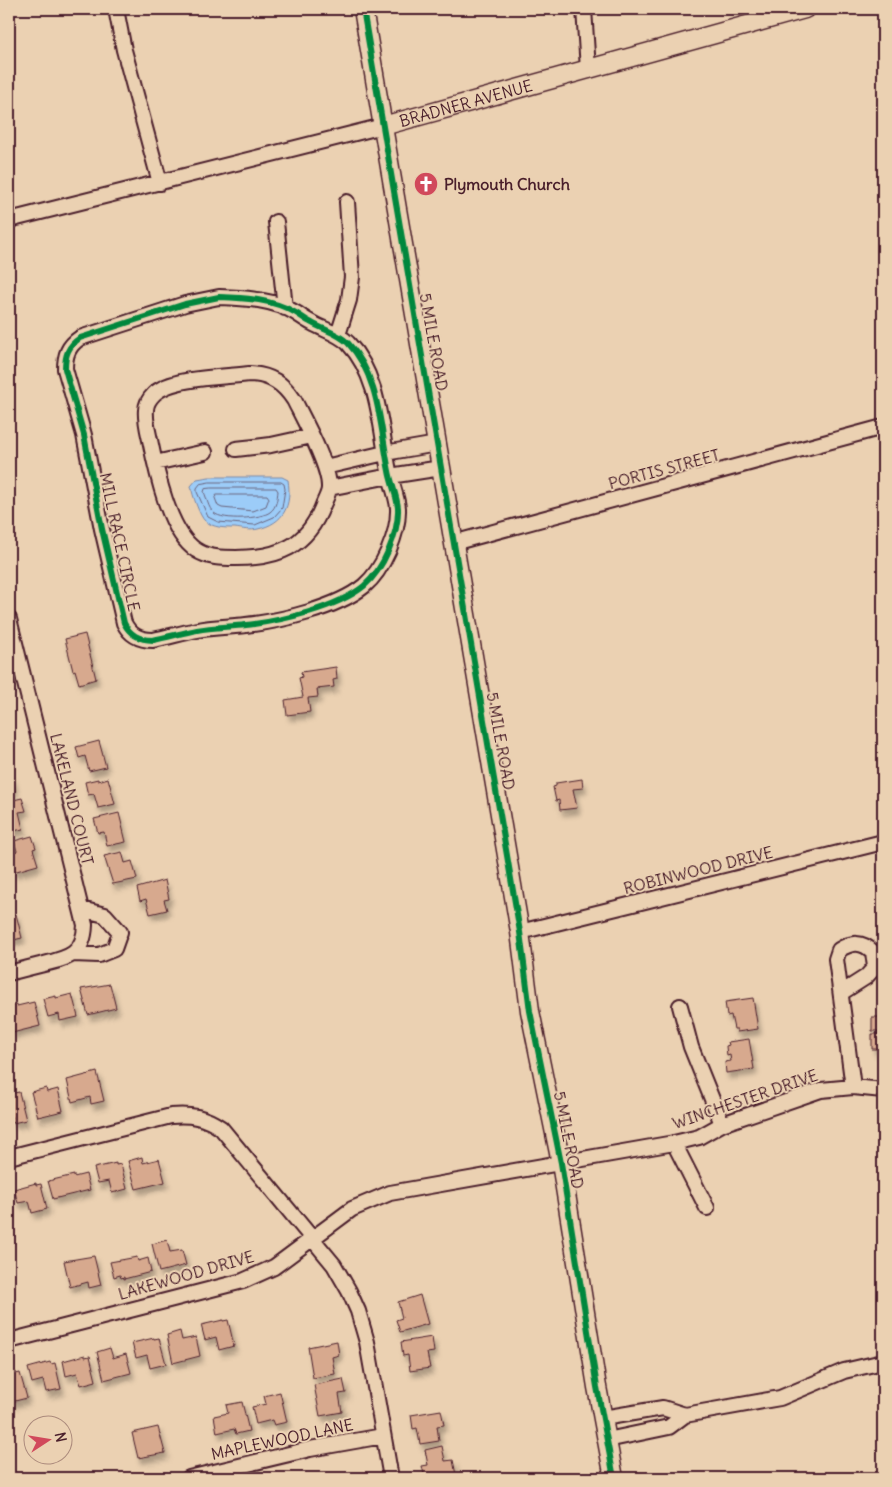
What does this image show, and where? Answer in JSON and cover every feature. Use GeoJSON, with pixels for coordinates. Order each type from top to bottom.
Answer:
{"type":"FeatureCollection","features":[{"type":"Feature","properties":{"kind":"street"},"geometry":{"type":"LineString","coordinates":[[116,9],[124,50],[160,183]]}},
{"type":"Feature","properties":{"kind":"street","name":"5 MILE ROAD"},"geometry":{"type":"LineString","coordinates":[[362,9],[520,932],[530,1011],[561,1163],[614,1478]]}},
{"type":"Feature","properties":{"kind":"street"},"geometry":{"type":"LineString","coordinates":[[584,9],[588,69]]}},
{"type":"Feature","properties":{"kind":"street","name":"BRADNER AVENUE"},"geometry":{"type":"LineString","coordinates":[[9,220],[383,126],[805,9]]}},
{"type":"Feature","properties":{"kind":"street"},"geometry":{"type":"LineString","coordinates":[[338,335],[349,300],[352,277],[346,202]]}},
{"type":"Feature","properties":{"kind":"street"},"geometry":{"type":"LineString","coordinates":[[276,222],[285,308]]}},
{"type":"Feature","properties":{"kind":"street","name":"MILL RACE CIRCLE"},"geometry":{"type":"LineString","coordinates":[[219,297],[244,298],[263,301],[285,308],[311,323],[338,335],[348,343],[357,355],[372,384],[398,508],[391,543],[385,557],[376,573],[365,585],[350,596],[329,606],[277,620],[249,625],[198,630],[153,640],[139,638],[132,634],[124,623],[102,529],[84,436],[65,369],[68,349],[80,338],[199,300],[219,297]]}},
{"type":"Feature","properties":{"kind":"street"},"geometry":{"type":"LineString","coordinates":[[250,374],[277,381],[289,391],[325,466],[330,488],[320,513],[309,531],[299,542],[284,550],[258,558],[210,557],[187,544],[178,529],[165,501],[155,463],[146,420],[148,403],[158,390],[170,385],[194,380],[250,374]]}},
{"type":"Feature","properties":{"kind":"street","name":"PORTIS STREET"},"geometry":{"type":"LineString","coordinates":[[453,543],[883,427]]}},
{"type":"Feature","properties":{"kind":"street"},"geometry":{"type":"LineString","coordinates":[[236,449],[271,445],[312,436]]}},
{"type":"Feature","properties":{"kind":"street"},"geometry":{"type":"LineString","coordinates":[[325,466],[437,444]]}},
{"type":"Feature","properties":{"kind":"street"},"geometry":{"type":"LineString","coordinates":[[155,463],[205,452]]}},
{"type":"Feature","properties":{"kind":"street"},"geometry":{"type":"LineString","coordinates":[[330,488],[441,468]]}},
{"type":"Feature","properties":{"kind":"street","name":"LAKELAND COURT"},"geometry":{"type":"LineString","coordinates":[[9,619],[86,925],[83,942],[73,954]]}},
{"type":"Feature","properties":{"kind":"street","name":"ROBINWOOD DRIVE"},"geometry":{"type":"LineString","coordinates":[[520,932],[883,842]]}},
{"type":"Feature","properties":{"kind":"street"},"geometry":{"type":"LineString","coordinates":[[9,973],[67,958],[73,954],[98,955],[114,949],[120,932],[105,915],[82,909]]}},
{"type":"Feature","properties":{"kind":"street"},"geometry":{"type":"LineString","coordinates":[[841,993],[853,1087]]}},
{"type":"Feature","properties":{"kind":"street"},"geometry":{"type":"LineString","coordinates":[[680,1006],[691,1047],[722,1124]]}},
{"type":"Feature","properties":{"kind":"street","name":"WINCHESTER DRIVE"},"geometry":{"type":"LineString","coordinates":[[561,1163],[699,1137],[722,1124],[820,1090],[853,1087],[883,1090]]}},
{"type":"Feature","properties":{"kind":"street"},"geometry":{"type":"LineString","coordinates":[[9,1157],[171,1116],[196,1116],[210,1121],[221,1128],[334,1265],[349,1291],[358,1311],[367,1342],[391,1478]]}},
{"type":"Feature","properties":{"kind":"street"},"geometry":{"type":"LineString","coordinates":[[674,1143],[707,1208]]}},
{"type":"Feature","properties":{"kind":"street","name":"LAKEWOOD DRIVE"},"geometry":{"type":"LineString","coordinates":[[9,1341],[243,1281],[274,1267],[352,1209],[390,1193],[561,1163]]}},
{"type":"Feature","properties":{"kind":"street"},"geometry":{"type":"LineString","coordinates":[[607,1440],[669,1427],[685,1415],[780,1398],[844,1370],[883,1362]]}},
{"type":"Feature","properties":{"kind":"street"},"geometry":{"type":"LineString","coordinates":[[603,1418],[663,1408],[685,1415]]}},
{"type":"Feature","properties":{"kind":"street","name":"MAPLEWOOD LANE"},"geometry":{"type":"LineString","coordinates":[[188,1478],[310,1449],[383,1436]]}},
{"type":"Feature","properties":{"kind":"water"},"geometry":{"type":"Polygon","coordinates":[[[209,477],[282,477],[288,480],[289,498],[287,505],[280,518],[258,529],[223,528],[212,525],[205,521],[201,515],[191,486],[197,479],[209,477]]]}},
{"type":"Feature","properties":{"kind":"building"},"geometry":{"type":"Polygon","coordinates":[[[85,634],[96,679],[79,684],[75,670],[73,671],[65,639],[85,634]]]}},
{"type":"Feature","properties":{"kind":"building"},"geometry":{"type":"Polygon","coordinates":[[[336,667],[337,679],[333,680],[334,687],[317,689],[318,697],[308,698],[310,712],[287,715],[285,700],[303,697],[299,678],[302,677],[301,672],[336,667]]]}},
{"type":"Feature","properties":{"kind":"building"},"geometry":{"type":"Polygon","coordinates":[[[99,741],[106,767],[89,771],[85,756],[79,758],[76,747],[99,741]]]}},
{"type":"Feature","properties":{"kind":"building"},"geometry":{"type":"Polygon","coordinates":[[[12,777],[15,791],[9,792],[9,778],[12,777]]]}},
{"type":"Feature","properties":{"kind":"building"},"geometry":{"type":"Polygon","coordinates":[[[108,778],[115,804],[98,808],[94,794],[88,795],[85,782],[108,778]]]}},
{"type":"Feature","properties":{"kind":"building"},"geometry":{"type":"Polygon","coordinates":[[[582,779],[583,788],[573,789],[577,808],[560,810],[559,800],[556,801],[553,787],[556,786],[556,783],[582,779]]]}},
{"type":"Feature","properties":{"kind":"building"},"geometry":{"type":"Polygon","coordinates":[[[22,798],[26,811],[19,812],[23,829],[9,832],[9,801],[22,798]]]}},
{"type":"Feature","properties":{"kind":"building"},"geometry":{"type":"Polygon","coordinates":[[[119,813],[126,842],[107,846],[104,832],[98,833],[94,819],[119,813]]]}},
{"type":"Feature","properties":{"kind":"building"},"geometry":{"type":"Polygon","coordinates":[[[32,836],[36,848],[33,849],[38,865],[13,872],[9,854],[17,851],[14,841],[32,836]]]}},
{"type":"Feature","properties":{"kind":"building"},"geometry":{"type":"Polygon","coordinates":[[[122,852],[125,863],[132,861],[137,879],[113,884],[104,856],[122,852]]]}},
{"type":"Feature","properties":{"kind":"building"},"geometry":{"type":"Polygon","coordinates":[[[165,880],[169,899],[164,900],[167,910],[150,914],[146,899],[140,901],[137,888],[165,880]]]}},
{"type":"Feature","properties":{"kind":"building"},"geometry":{"type":"Polygon","coordinates":[[[16,914],[22,938],[9,941],[9,916],[16,914]]]}},
{"type":"Feature","properties":{"kind":"building"},"geometry":{"type":"Polygon","coordinates":[[[110,984],[116,1008],[88,1015],[81,989],[110,984]]]}},
{"type":"Feature","properties":{"kind":"building"},"geometry":{"type":"Polygon","coordinates":[[[72,994],[78,1017],[60,1021],[59,1014],[48,1017],[43,999],[72,994]]]}},
{"type":"Feature","properties":{"kind":"building"},"geometry":{"type":"Polygon","coordinates":[[[753,998],[758,1029],[737,1032],[737,1029],[734,1029],[731,1015],[727,1016],[725,1002],[753,998]]]}},
{"type":"Feature","properties":{"kind":"building"},"geometry":{"type":"Polygon","coordinates":[[[34,1002],[40,1026],[12,1033],[9,1020],[9,1006],[34,1002]]]}},
{"type":"Feature","properties":{"kind":"building"},"geometry":{"type":"Polygon","coordinates":[[[872,1017],[883,1017],[883,1049],[872,1049],[872,1034],[878,1034],[878,1031],[872,1031],[872,1017]]]}},
{"type":"Feature","properties":{"kind":"building"},"geometry":{"type":"Polygon","coordinates":[[[749,1039],[754,1069],[726,1073],[725,1062],[731,1061],[730,1055],[727,1056],[726,1046],[729,1045],[728,1042],[749,1039]]]}},
{"type":"Feature","properties":{"kind":"building"},"geometry":{"type":"Polygon","coordinates":[[[97,1072],[104,1101],[91,1104],[90,1097],[72,1102],[67,1080],[97,1072]]]}},
{"type":"Feature","properties":{"kind":"building"},"geometry":{"type":"Polygon","coordinates":[[[46,1088],[47,1092],[58,1089],[63,1111],[38,1117],[31,1092],[46,1088]]]}},
{"type":"Feature","properties":{"kind":"building"},"geometry":{"type":"Polygon","coordinates":[[[19,1092],[26,1120],[13,1123],[12,1117],[9,1117],[9,1094],[19,1092]]]}},
{"type":"Feature","properties":{"kind":"building"},"geometry":{"type":"Polygon","coordinates":[[[142,1157],[143,1163],[159,1159],[165,1182],[136,1189],[128,1161],[142,1157]]]}},
{"type":"Feature","properties":{"kind":"building"},"geometry":{"type":"Polygon","coordinates":[[[116,1163],[116,1165],[121,1164],[127,1189],[112,1193],[109,1181],[98,1183],[94,1168],[116,1163]]]}},
{"type":"Feature","properties":{"kind":"building"},"geometry":{"type":"Polygon","coordinates":[[[86,1174],[90,1190],[53,1199],[48,1181],[86,1174]]]}},
{"type":"Feature","properties":{"kind":"building"},"geometry":{"type":"Polygon","coordinates":[[[36,1183],[36,1185],[41,1184],[47,1209],[32,1213],[29,1201],[18,1203],[14,1189],[36,1183]]]}},
{"type":"Feature","properties":{"kind":"building"},"geometry":{"type":"Polygon","coordinates":[[[167,1240],[170,1252],[182,1250],[186,1265],[159,1272],[152,1244],[167,1240]]]}},
{"type":"Feature","properties":{"kind":"building"},"geometry":{"type":"Polygon","coordinates":[[[94,1256],[101,1285],[89,1288],[88,1282],[70,1287],[64,1261],[94,1256]]]}},
{"type":"Feature","properties":{"kind":"building"},"geometry":{"type":"Polygon","coordinates":[[[137,1257],[138,1261],[148,1258],[151,1272],[124,1279],[120,1275],[114,1277],[110,1262],[137,1257]]]}},
{"type":"Feature","properties":{"kind":"building"},"geometry":{"type":"Polygon","coordinates":[[[420,1295],[428,1324],[400,1332],[396,1320],[402,1318],[398,1302],[420,1295]]]}},
{"type":"Feature","properties":{"kind":"building"},"geometry":{"type":"Polygon","coordinates":[[[228,1320],[234,1346],[219,1350],[216,1337],[205,1340],[201,1325],[228,1320]]]}},
{"type":"Feature","properties":{"kind":"building"},"geometry":{"type":"Polygon","coordinates":[[[180,1331],[182,1340],[196,1337],[200,1356],[173,1363],[167,1335],[180,1331]]]}},
{"type":"Feature","properties":{"kind":"building"},"geometry":{"type":"Polygon","coordinates":[[[432,1337],[434,1352],[427,1353],[430,1368],[410,1371],[408,1355],[403,1356],[401,1342],[432,1337]]]}},
{"type":"Feature","properties":{"kind":"building"},"geometry":{"type":"Polygon","coordinates":[[[159,1338],[166,1364],[150,1368],[147,1355],[136,1358],[132,1343],[159,1338]]]}},
{"type":"Feature","properties":{"kind":"building"},"geometry":{"type":"Polygon","coordinates":[[[337,1341],[339,1355],[332,1357],[335,1374],[313,1378],[308,1347],[337,1341]]]}},
{"type":"Feature","properties":{"kind":"building"},"geometry":{"type":"Polygon","coordinates":[[[110,1348],[113,1358],[126,1354],[131,1373],[104,1380],[97,1352],[110,1348]]]}},
{"type":"Feature","properties":{"kind":"building"},"geometry":{"type":"Polygon","coordinates":[[[85,1355],[85,1357],[90,1356],[96,1381],[81,1385],[77,1373],[66,1376],[63,1361],[85,1355]]]}},
{"type":"Feature","properties":{"kind":"building"},"geometry":{"type":"Polygon","coordinates":[[[50,1362],[51,1364],[55,1363],[61,1389],[46,1392],[43,1380],[32,1383],[28,1368],[50,1362]]]}},
{"type":"Feature","properties":{"kind":"building"},"geometry":{"type":"Polygon","coordinates":[[[16,1372],[16,1374],[20,1373],[27,1398],[11,1402],[9,1374],[16,1372]]]}},
{"type":"Feature","properties":{"kind":"building"},"geometry":{"type":"Polygon","coordinates":[[[343,1379],[346,1393],[339,1394],[342,1412],[320,1416],[314,1385],[343,1379]]]}},
{"type":"Feature","properties":{"kind":"building"},"geometry":{"type":"Polygon","coordinates":[[[280,1392],[287,1422],[274,1425],[272,1420],[256,1424],[252,1407],[266,1404],[264,1396],[280,1392]]]}},
{"type":"Feature","properties":{"kind":"building"},"geometry":{"type":"Polygon","coordinates":[[[242,1402],[249,1431],[236,1434],[234,1429],[217,1433],[214,1416],[228,1413],[226,1405],[242,1402]]]}},
{"type":"Feature","properties":{"kind":"building"},"geometry":{"type":"Polygon","coordinates":[[[441,1410],[444,1425],[437,1426],[439,1441],[420,1444],[417,1428],[413,1429],[411,1415],[441,1410]]]}},
{"type":"Feature","properties":{"kind":"building"},"geometry":{"type":"Polygon","coordinates":[[[158,1427],[165,1453],[138,1458],[132,1433],[158,1427]]]}},
{"type":"Feature","properties":{"kind":"building"},"geometry":{"type":"Polygon","coordinates":[[[442,1446],[445,1461],[453,1460],[456,1475],[425,1478],[422,1466],[428,1465],[425,1450],[442,1446]]]}},
{"type":"Feature","properties":{"kind":"cycle path"},"geometry":{"type":"LineString","coordinates":[[363,9],[520,932],[530,1011],[561,1163],[597,1387],[614,1478]]}},
{"type":"Feature","properties":{"kind":"cycle path"},"geometry":{"type":"LineString","coordinates":[[219,297],[259,300],[287,308],[340,337],[359,356],[367,371],[377,404],[390,476],[398,508],[396,528],[383,561],[371,579],[353,594],[339,601],[292,617],[246,625],[203,629],[153,640],[143,639],[132,634],[124,623],[102,529],[84,435],[65,369],[66,359],[70,348],[80,338],[185,304],[219,297]]}},
{"type":"Feature","properties":{"kind":"place","name":"Plymouth Church"},"geometry":{"type":"Point","coordinates":[426,184]}}]}
